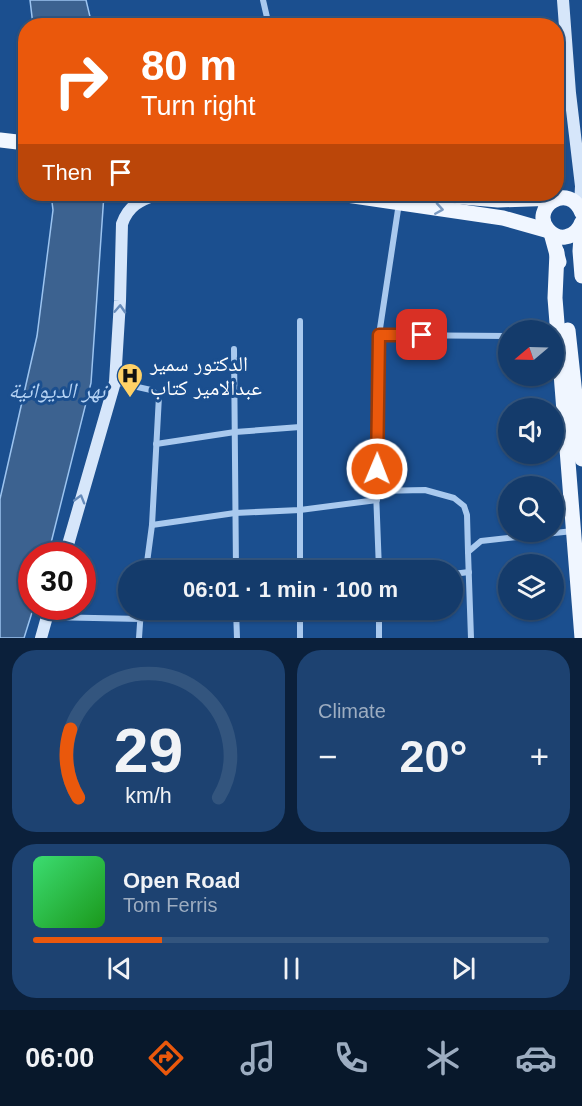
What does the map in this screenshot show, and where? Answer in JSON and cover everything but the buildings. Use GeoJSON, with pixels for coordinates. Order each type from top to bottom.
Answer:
{"type":"FeatureCollection","features":[{"type":"Feature","properties":{"kind":"main road"},"geometry":{"type":"LineString","coordinates":[[563,0],[570,93],[582,186],[581,210]]}},
{"type":"Feature","properties":{"kind":"main road"},"geometry":{"type":"LineString","coordinates":[[0,140],[18,142]]}},
{"type":"Feature","properties":{"kind":"main road"},"geometry":{"type":"LineString","coordinates":[[564,198],[570,199],[581,210]]}},
{"type":"Feature","properties":{"kind":"main road"},"geometry":{"type":"LineString","coordinates":[[69,542],[115,382],[122,224],[126,213],[133,205],[142,201]]}},
{"type":"Feature","properties":{"kind":"main road"},"geometry":{"type":"LineString","coordinates":[[386,201],[515,221],[556,236],[569,236],[579,229],[582,223]]}},
{"type":"Feature","properties":{"kind":"main road"},"geometry":{"type":"LineString","coordinates":[[553,201],[544,210],[544,222],[557,252],[582,459]]}},
{"type":"Feature","properties":{"kind":"main road"},"geometry":{"type":"LineString","coordinates":[[515,221],[536,231],[545,240],[552,259],[556,320]]}},
{"type":"Feature","properties":{"kind":"main road"},"geometry":{"type":"LineString","coordinates":[[582,223],[582,276]]}},
{"type":"Feature","properties":{"kind":"main road"},"geometry":{"type":"LineString","coordinates":[[555,298],[557,252]]}},
{"type":"Feature","properties":{"kind":"main road"},"geometry":{"type":"LineString","coordinates":[[560,386],[582,638]]}},
{"type":"Feature","properties":{"kind":"main road"},"geometry":{"type":"LineString","coordinates":[[41,638],[47,620]]}},
{"type":"Feature","properties":{"kind":"street"},"geometry":{"type":"LineString","coordinates":[[263,0],[267,18]]}},
{"type":"Feature","properties":{"kind":"street"},"geometry":{"type":"LineString","coordinates":[[564,92],[570,93]]}},
{"type":"Feature","properties":{"kind":"street"},"geometry":{"type":"LineString","coordinates":[[379,560],[376,491],[379,335],[399,203]]}},
{"type":"Feature","properties":{"kind":"street"},"geometry":{"type":"LineString","coordinates":[[300,321],[300,560]]}},
{"type":"Feature","properties":{"kind":"street"},"geometry":{"type":"LineString","coordinates":[[379,335],[498,336]]}},
{"type":"Feature","properties":{"kind":"street"},"geometry":{"type":"LineString","coordinates":[[234,349],[236,560]]}},
{"type":"Feature","properties":{"kind":"street"},"geometry":{"type":"LineString","coordinates":[[115,382],[151,390],[159,396],[152,525],[147,560]]}},
{"type":"Feature","properties":{"kind":"street"},"geometry":{"type":"LineString","coordinates":[[156,444],[235,432],[300,427]]}},
{"type":"Feature","properties":{"kind":"street"},"geometry":{"type":"LineString","coordinates":[[376,491],[425,490],[454,498],[464,506],[467,515],[471,638]]}},
{"type":"Feature","properties":{"kind":"street"},"geometry":{"type":"LineString","coordinates":[[152,525],[236,513],[300,510],[377,500]]}},
{"type":"Feature","properties":{"kind":"street"},"geometry":{"type":"LineString","coordinates":[[468,552],[481,542],[573,531]]}},
{"type":"Feature","properties":{"kind":"street"},"geometry":{"type":"LineString","coordinates":[[463,573],[469,572]]}},
{"type":"Feature","properties":{"kind":"street"},"geometry":{"type":"LineString","coordinates":[[96,615],[118,616]]}},
{"type":"Feature","properties":{"kind":"street"},"geometry":{"type":"LineString","coordinates":[[139,638],[141,620]]}},
{"type":"Feature","properties":{"kind":"street"},"geometry":{"type":"LineString","coordinates":[[236,620],[237,638]]}},
{"type":"Feature","properties":{"kind":"street"},"geometry":{"type":"LineString","coordinates":[[300,620],[300,638]]}},
{"type":"Feature","properties":{"kind":"street"},"geometry":{"type":"LineString","coordinates":[[379,620],[379,638]]}},
{"type":"Feature","properties":{"kind":"water"},"geometry":{"type":"Polygon","coordinates":[[[30,0],[86,0],[90,18],[32,18],[30,0]]]}},
{"type":"Feature","properties":{"kind":"water","name":"نهر الديوانية"},"geometry":{"type":"Polygon","coordinates":[[[52,201],[104,201],[91,383],[51,542],[18,542],[18,620],[30,620],[24,638],[0,638],[0,499],[37,336],[53,210],[52,201]]]}},
{"type":"Feature","properties":{"kind":"place","name":"الدكتور سمير عبدالامير كتاب"},"geometry":{"type":"Point","coordinates":[130,399]}},
{"type":"Feature","properties":{"kind":"route"},"geometry":{"type":"LineString","coordinates":[[377,469],[379,335],[422,335]]}}]}
